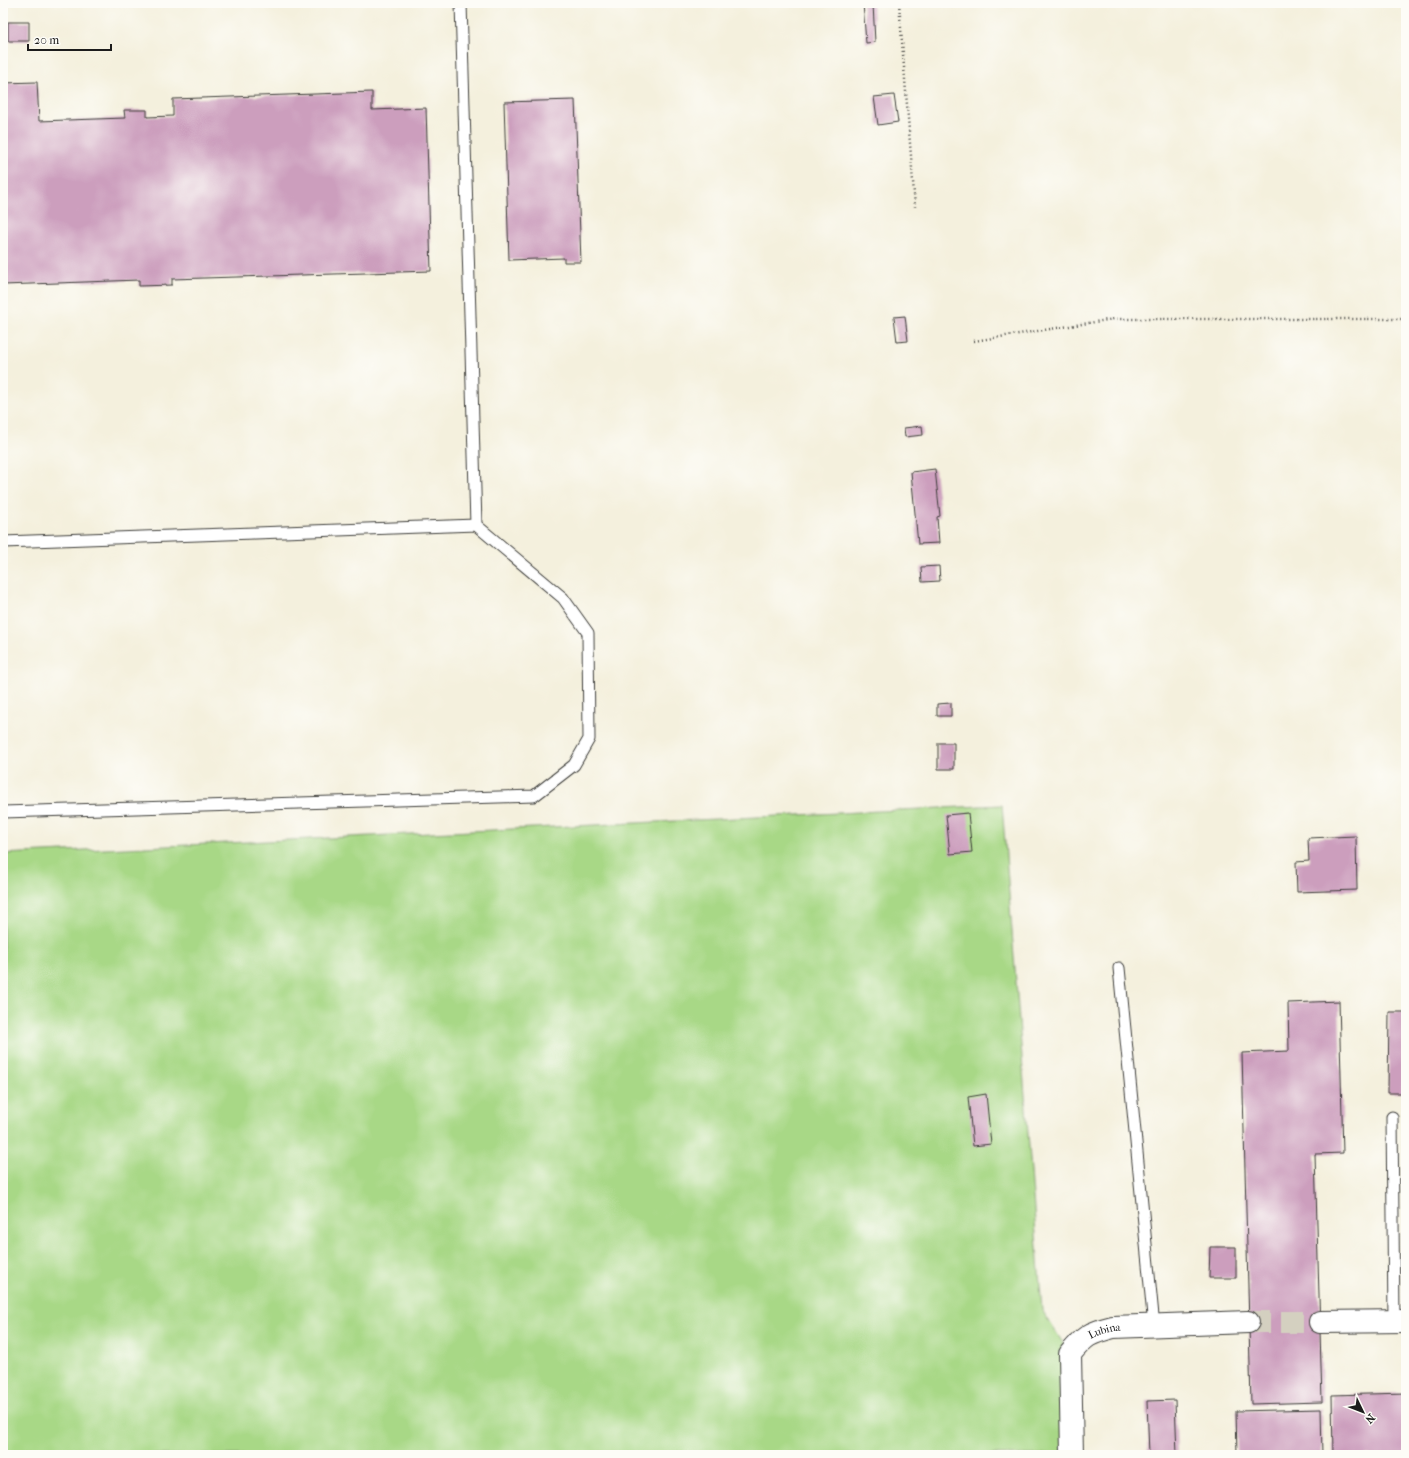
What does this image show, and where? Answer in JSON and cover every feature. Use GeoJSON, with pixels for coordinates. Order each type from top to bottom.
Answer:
{"type":"FeatureCollection","features":[{"type":"Feature","properties":{"kind":"street"},"geometry":{"type":"LineString","coordinates":[[1320,1322],[1400,1321]]}},
{"type":"Feature","properties":{"kind":"street","name":"Lubina"},"geometry":{"type":"LineString","coordinates":[[1072,1455],[1070,1354],[1084,1337],[1098,1330],[1113,1326],[1154,1326],[1248,1322]]}},
{"type":"Feature","properties":{"kind":"lane"},"geometry":{"type":"LineString","coordinates":[[461,3],[476,525]]}},
{"type":"Feature","properties":{"kind":"lane"},"geometry":{"type":"LineString","coordinates":[[3,542],[476,525],[563,598],[588,633],[589,739],[574,765],[534,796],[3,812]]}},
{"type":"Feature","properties":{"kind":"lane"},"geometry":{"type":"LineString","coordinates":[[1119,968],[1154,1326]]}},
{"type":"Feature","properties":{"kind":"lane"},"geometry":{"type":"LineString","coordinates":[[1392,1117],[1400,1321]]}},
{"type":"Feature","properties":{"kind":"path"},"geometry":{"type":"LineString","coordinates":[[899,3],[915,207]]}},
{"type":"Feature","properties":{"kind":"path"},"geometry":{"type":"LineString","coordinates":[[974,341],[1114,319],[1406,319]]}},
{"type":"Feature","properties":{"kind":"green space"},"geometry":{"type":"Polygon","coordinates":[[[1002,805],[1042,1310],[1070,1354],[1072,1455],[3,1455],[3,854],[1002,805]]]}},
{"type":"Feature","properties":{"kind":"building"},"geometry":{"type":"Polygon","coordinates":[[[863,3],[871,3],[867,5],[873,4],[875,42],[866,43],[863,3]]]}},
{"type":"Feature","properties":{"kind":"building"},"geometry":{"type":"Polygon","coordinates":[[[8,22],[29,22],[29,41],[8,41],[8,22]]]}},
{"type":"Feature","properties":{"kind":"building"},"geometry":{"type":"Polygon","coordinates":[[[37,82],[39,121],[125,118],[124,110],[147,110],[147,117],[173,116],[173,99],[372,92],[372,110],[426,108],[431,271],[172,279],[172,285],[139,286],[139,280],[3,285],[3,83],[37,82]]]}},
{"type":"Feature","properties":{"kind":"building"},"geometry":{"type":"Polygon","coordinates":[[[894,95],[898,122],[878,125],[874,97],[894,95]]]}},
{"type":"Feature","properties":{"kind":"building"},"geometry":{"type":"Polygon","coordinates":[[[575,100],[581,262],[564,262],[564,258],[509,260],[504,102],[575,100]]]}},
{"type":"Feature","properties":{"kind":"building"},"geometry":{"type":"Polygon","coordinates":[[[905,316],[908,341],[897,342],[894,317],[905,316]]]}},
{"type":"Feature","properties":{"kind":"building"},"geometry":{"type":"Polygon","coordinates":[[[922,426],[923,435],[905,437],[904,428],[922,426]]]}},
{"type":"Feature","properties":{"kind":"building"},"geometry":{"type":"Polygon","coordinates":[[[935,469],[940,516],[937,517],[939,543],[918,544],[911,472],[935,469]]]}},
{"type":"Feature","properties":{"kind":"building"},"geometry":{"type":"Polygon","coordinates":[[[939,566],[940,581],[922,582],[921,567],[939,566]]]}},
{"type":"Feature","properties":{"kind":"building"},"geometry":{"type":"Polygon","coordinates":[[[951,703],[951,716],[937,716],[937,704],[951,703]]]}},
{"type":"Feature","properties":{"kind":"building"},"geometry":{"type":"Polygon","coordinates":[[[938,743],[954,743],[954,769],[938,769],[938,743]]]}},
{"type":"Feature","properties":{"kind":"building"},"geometry":{"type":"Polygon","coordinates":[[[968,813],[972,852],[950,854],[946,815],[968,813]]]}},
{"type":"Feature","properties":{"kind":"building"},"geometry":{"type":"Polygon","coordinates":[[[1356,836],[1357,890],[1297,892],[1296,862],[1309,861],[1308,838],[1356,836]]]}},
{"type":"Feature","properties":{"kind":"building"},"geometry":{"type":"Polygon","coordinates":[[[1339,1001],[1343,1153],[1315,1154],[1322,1402],[1251,1404],[1242,1053],[1289,1051],[1288,1003],[1339,1001]]]}},
{"type":"Feature","properties":{"kind":"building"},"geometry":{"type":"Polygon","coordinates":[[[1389,1012],[1406,1012],[1406,1093],[1388,1093],[1389,1012]]]}},
{"type":"Feature","properties":{"kind":"building"},"geometry":{"type":"Polygon","coordinates":[[[986,1094],[991,1144],[973,1146],[968,1097],[986,1094]]]}},
{"type":"Feature","properties":{"kind":"building"},"geometry":{"type":"Polygon","coordinates":[[[1210,1247],[1236,1247],[1236,1278],[1209,1278],[1210,1247]]]}},
{"type":"Feature","properties":{"kind":"building"},"geometry":{"type":"Polygon","coordinates":[[[1406,1393],[1406,1455],[1333,1455],[1332,1395],[1406,1393]]]}},
{"type":"Feature","properties":{"kind":"building"},"geometry":{"type":"Polygon","coordinates":[[[1175,1400],[1177,1455],[1149,1455],[1147,1401],[1175,1400]]]}},
{"type":"Feature","properties":{"kind":"building"},"geometry":{"type":"Polygon","coordinates":[[[1321,1409],[1322,1455],[1237,1455],[1236,1411],[1321,1409]]]}},
{"type":"Feature","properties":{"kind":"tunnel"},"geometry":{"type":"LineString","coordinates":[[1248,1322],[1320,1322]]}}]}
